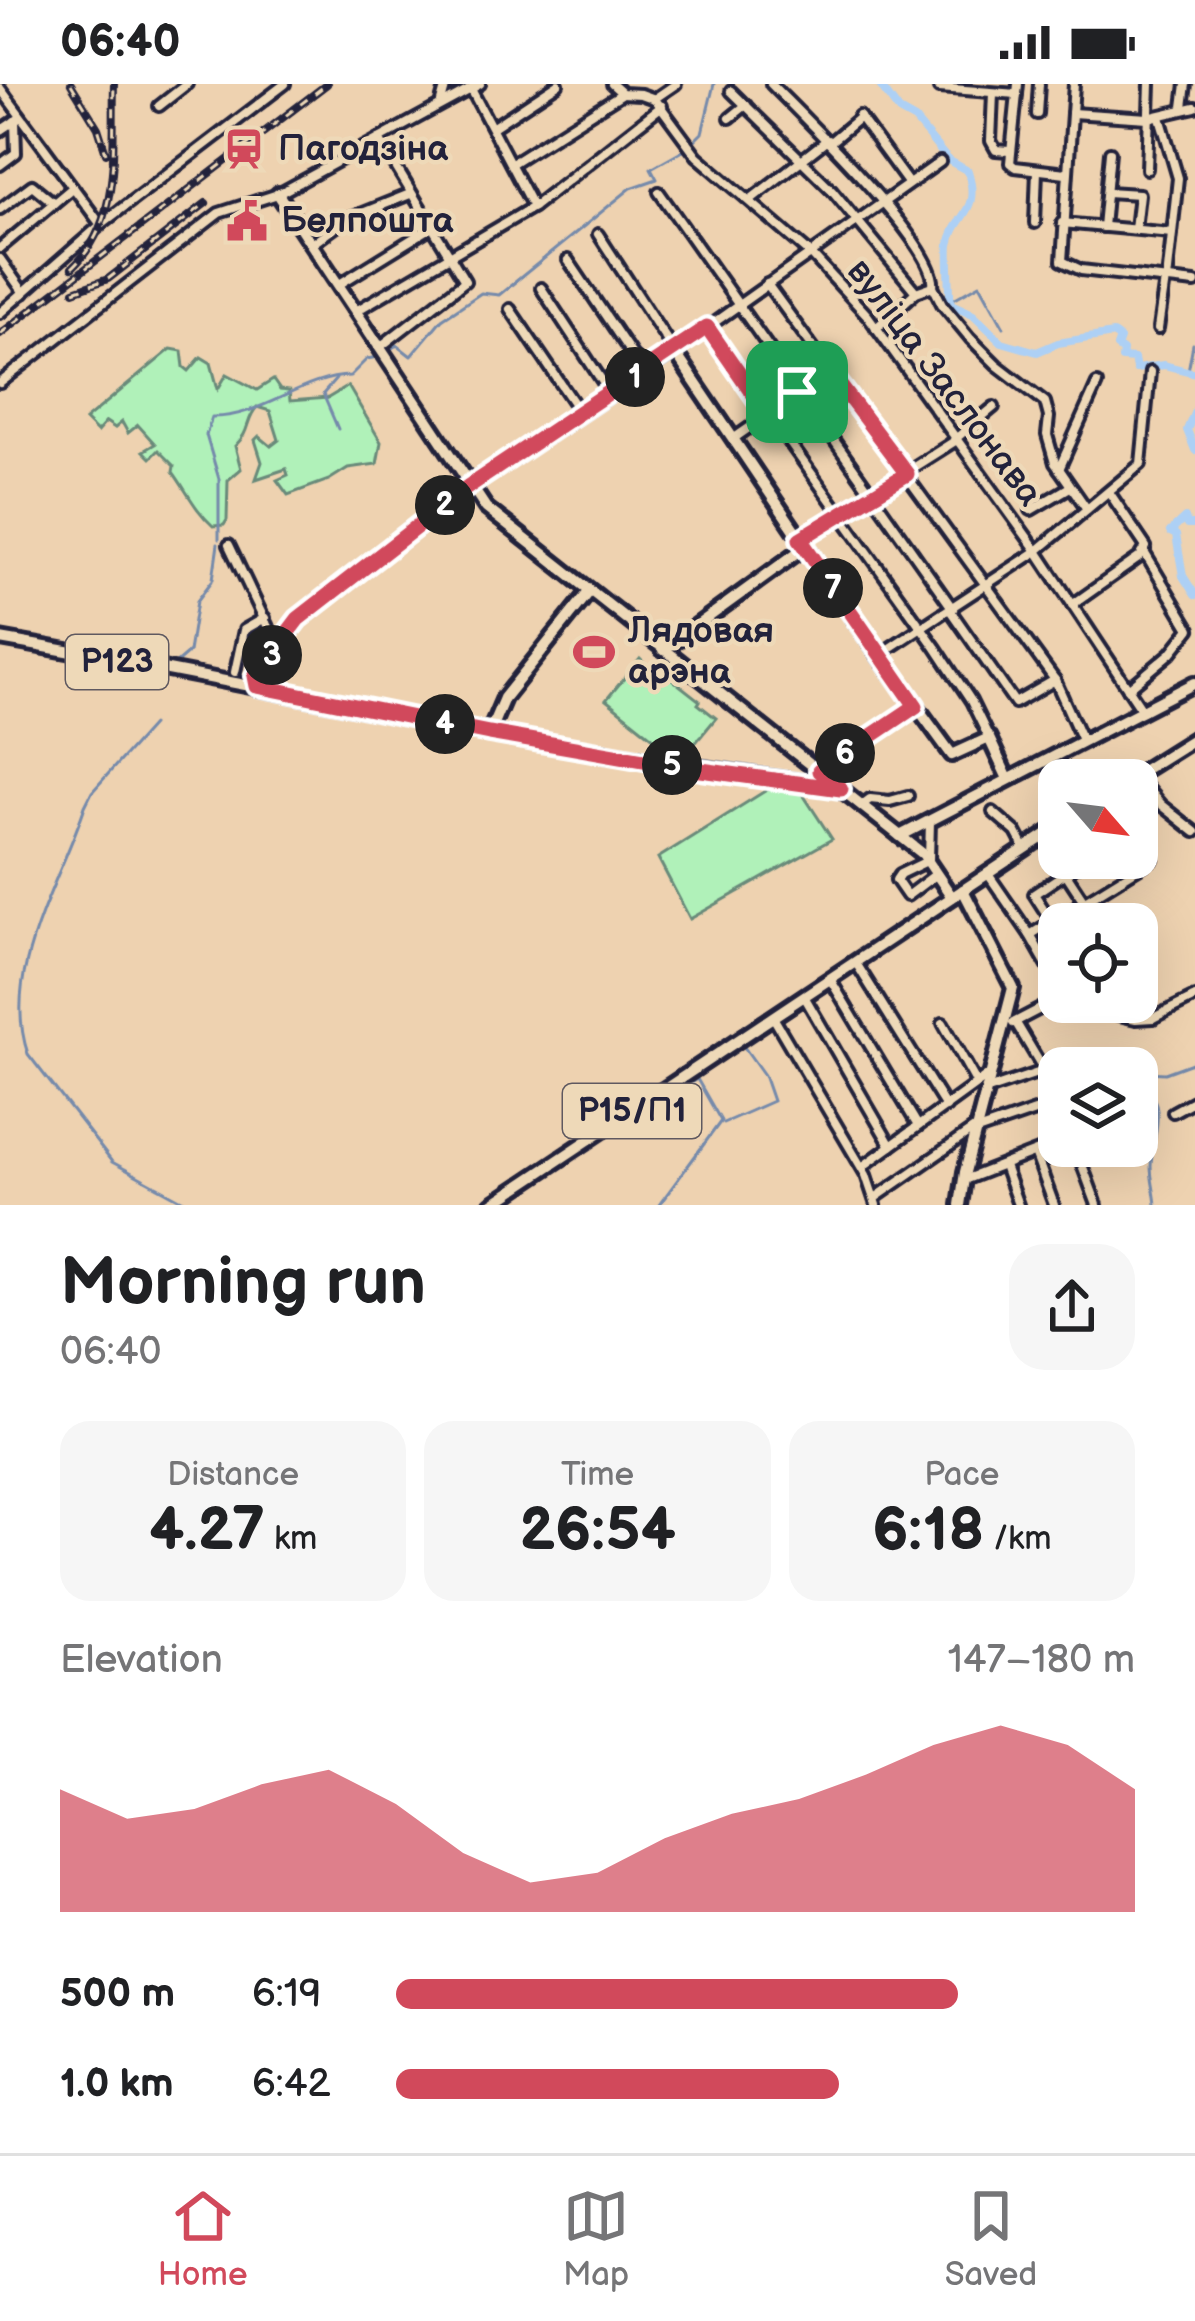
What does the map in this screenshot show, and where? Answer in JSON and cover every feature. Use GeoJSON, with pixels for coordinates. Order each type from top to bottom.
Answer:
{"type":"FeatureCollection","features":[{"type":"Feature","properties":{"kind":"main road"},"geometry":{"type":"LineString","coordinates":[[278,194],[469,486],[498,520],[841,789]]}},
{"type":"Feature","properties":{"kind":"main road"},"geometry":{"type":"LineString","coordinates":[[264,679],[275,650],[298,619],[469,486],[674,351],[952,755],[988,738],[1008,779]]}},
{"type":"Feature","properties":{"kind":"main road"},"geometry":{"type":"LineString","coordinates":[[663,650],[802,543]]}},
{"type":"Feature","properties":{"kind":"main road"},"geometry":{"type":"LineString","coordinates":[[489,733],[504,698],[590,592]]}},
{"type":"Feature","properties":{"kind":"main road","name":"Р123"},"geometry":{"type":"LineString","coordinates":[[0,639],[264,679],[286,692],[489,733],[841,789],[900,836]]}},
{"type":"Feature","properties":{"kind":"main road"},"geometry":{"type":"LineString","coordinates":[[961,1205],[987,1090],[1011,1023],[1013,988],[957,894],[929,860],[900,836],[1195,683]]}},
{"type":"Feature","properties":{"kind":"main road"},"geometry":{"type":"LineString","coordinates":[[1158,761],[1195,738]]}},
{"type":"Feature","properties":{"kind":"main road"},"geometry":{"type":"LineString","coordinates":[[809,784],[819,771]]}},
{"type":"Feature","properties":{"kind":"main road","name":"Р15/П1"},"geometry":{"type":"LineString","coordinates":[[491,1205],[1038,840]]}},
{"type":"Feature","properties":{"kind":"street"},"geometry":{"type":"LineString","coordinates":[[159,106],[187,84]]}},
{"type":"Feature","properties":{"kind":"street"},"geometry":{"type":"LineString","coordinates":[[0,313],[101,225],[285,84]]}},
{"type":"Feature","properties":{"kind":"street"},"geometry":{"type":"LineString","coordinates":[[441,102],[446,84]]}},
{"type":"Feature","properties":{"kind":"street"},"geometry":{"type":"LineString","coordinates":[[493,127],[558,84]]}},
{"type":"Feature","properties":{"kind":"street"},"geometry":{"type":"LineString","coordinates":[[612,84],[622,93],[654,99],[676,84]]}},
{"type":"Feature","properties":{"kind":"street"},"geometry":{"type":"LineString","coordinates":[[771,84],[857,170],[930,263],[942,304],[970,338],[1045,403],[1047,435],[1058,470],[1088,509]]}},
{"type":"Feature","properties":{"kind":"street"},"geometry":{"type":"LineString","coordinates":[[1037,114],[1039,84]]}},
{"type":"Feature","properties":{"kind":"street"},"geometry":{"type":"LineString","coordinates":[[1074,84],[1062,223],[1064,265],[1195,284]]}},
{"type":"Feature","properties":{"kind":"street"},"geometry":{"type":"LineString","coordinates":[[1147,169],[1150,84]]}},
{"type":"Feature","properties":{"kind":"street"},"geometry":{"type":"LineString","coordinates":[[1072,113],[1160,117],[1195,103],[1188,84]]}},
{"type":"Feature","properties":{"kind":"street"},"geometry":{"type":"LineString","coordinates":[[1183,107],[1188,84]]}},
{"type":"Feature","properties":{"kind":"street"},"geometry":{"type":"LineString","coordinates":[[0,383],[219,213],[278,194],[476,86],[533,208]]}},
{"type":"Feature","properties":{"kind":"street"},"geometry":{"type":"LineString","coordinates":[[0,88],[17,120],[101,225]]}},
{"type":"Feature","properties":{"kind":"street"},"geometry":{"type":"LineString","coordinates":[[939,88],[993,93],[1017,89],[1016,125],[1009,151],[1012,165],[1066,173]]}},
{"type":"Feature","properties":{"kind":"street"},"geometry":{"type":"LineString","coordinates":[[731,91],[804,161],[916,292]]}},
{"type":"Feature","properties":{"kind":"street"},"geometry":{"type":"LineString","coordinates":[[512,164],[622,93]]}},
{"type":"Feature","properties":{"kind":"street"},"geometry":{"type":"LineString","coordinates":[[993,93],[991,141],[996,150],[1009,151]]}},
{"type":"Feature","properties":{"kind":"street","name":"вуліца Заслонава"},"geometry":{"type":"LineString","coordinates":[[654,99],[689,146],[811,254],[876,328],[1037,551],[1143,711]]}},
{"type":"Feature","properties":{"kind":"street"},"geometry":{"type":"LineString","coordinates":[[730,118],[746,105]]}},
{"type":"Feature","properties":{"kind":"street"},"geometry":{"type":"LineString","coordinates":[[356,311],[533,208],[662,106]]}},
{"type":"Feature","properties":{"kind":"street"},"geometry":{"type":"LineString","coordinates":[[750,200],[860,117],[908,184]]}},
{"type":"Feature","properties":{"kind":"street"},"geometry":{"type":"LineString","coordinates":[[1158,329],[1177,168],[1160,117]]}},
{"type":"Feature","properties":{"kind":"street"},"geometry":{"type":"LineString","coordinates":[[0,130],[17,120]]}},
{"type":"Feature","properties":{"kind":"street"},"geometry":{"type":"LineString","coordinates":[[0,165],[16,153],[17,120]]}},
{"type":"Feature","properties":{"kind":"street"},"geometry":{"type":"LineString","coordinates":[[379,139],[464,285],[379,347]]}},
{"type":"Feature","properties":{"kind":"street"},"geometry":{"type":"LineString","coordinates":[[1103,227],[1110,152]]}},
{"type":"Feature","properties":{"kind":"street"},"geometry":{"type":"LineString","coordinates":[[598,233],[674,351],[940,162]]}},
{"type":"Feature","properties":{"kind":"street"},"geometry":{"type":"LineString","coordinates":[[1035,223],[1037,170]]}},
{"type":"Feature","properties":{"kind":"street"},"geometry":{"type":"LineString","coordinates":[[0,209],[32,185],[54,203]]}},
{"type":"Feature","properties":{"kind":"street"},"geometry":{"type":"LineString","coordinates":[[0,248],[72,188]]}},
{"type":"Feature","properties":{"kind":"street"},"geometry":{"type":"LineString","coordinates":[[659,192],[1015,703],[1055,680]]}},
{"type":"Feature","properties":{"kind":"street"},"geometry":{"type":"LineString","coordinates":[[1107,192],[1139,194],[1135,229]]}},
{"type":"Feature","properties":{"kind":"street"},"geometry":{"type":"LineString","coordinates":[[312,244],[345,220],[410,194]]}},
{"type":"Feature","properties":{"kind":"street"},"geometry":{"type":"LineString","coordinates":[[1062,223],[1172,232]]}},
{"type":"Feature","properties":{"kind":"street"},"geometry":{"type":"LineString","coordinates":[[338,285],[430,228]]}},
{"type":"Feature","properties":{"kind":"street"},"geometry":{"type":"LineString","coordinates":[[0,259],[24,292]]}},
{"type":"Feature","properties":{"kind":"street"},"geometry":{"type":"LineString","coordinates":[[568,260],[643,371]]}},
{"type":"Feature","properties":{"kind":"street"},"geometry":{"type":"LineString","coordinates":[[767,284],[1055,680],[1082,740]]}},
{"type":"Feature","properties":{"kind":"street"},"geometry":{"type":"LineString","coordinates":[[876,328],[916,292],[933,286]]}},
{"type":"Feature","properties":{"kind":"street"},"geometry":{"type":"LineString","coordinates":[[541,288],[610,393]]}},
{"type":"Feature","properties":{"kind":"street"},"geometry":{"type":"LineString","coordinates":[[509,308],[580,412]]}},
{"type":"Feature","properties":{"kind":"street"},"geometry":{"type":"LineString","coordinates":[[707,327],[922,628],[971,700],[988,738]]}},
{"type":"Feature","properties":{"kind":"street"},"geometry":{"type":"LineString","coordinates":[[733,439],[830,372]]}},
{"type":"Feature","properties":{"kind":"street"},"geometry":{"type":"LineString","coordinates":[[880,655],[1037,551],[1144,458],[1150,372]]}},
{"type":"Feature","properties":{"kind":"street"},"geometry":{"type":"LineString","coordinates":[[1058,470],[1096,383]]}},
{"type":"Feature","properties":{"kind":"street"},"geometry":{"type":"LineString","coordinates":[[802,543],[907,474],[994,406]]}},
{"type":"Feature","properties":{"kind":"street"},"geometry":{"type":"LineString","coordinates":[[1031,510],[1070,487]]}},
{"type":"Feature","properties":{"kind":"street"},"geometry":{"type":"LineString","coordinates":[[1072,605],[1147,547],[1108,491]]}},
{"type":"Feature","properties":{"kind":"street"},"geometry":{"type":"LineString","coordinates":[[230,545],[275,650]]}},
{"type":"Feature","properties":{"kind":"street"},"geometry":{"type":"LineString","coordinates":[[1128,689],[1171,653],[1190,629],[1144,552]]}},
{"type":"Feature","properties":{"kind":"street"},"geometry":{"type":"LineString","coordinates":[[235,677],[244,630],[265,618]]}},
{"type":"Feature","properties":{"kind":"street"},"geometry":{"type":"LineString","coordinates":[[819,771],[916,706]]}},
{"type":"Feature","properties":{"kind":"street"},"geometry":{"type":"LineString","coordinates":[[862,805],[870,799],[895,801],[908,796]]}},
{"type":"Feature","properties":{"kind":"street"},"geometry":{"type":"LineString","coordinates":[[1158,802],[1195,832]]}},
{"type":"Feature","properties":{"kind":"street"},"geometry":{"type":"LineString","coordinates":[[993,812],[1016,832],[1025,849]]}},
{"type":"Feature","properties":{"kind":"street"},"geometry":{"type":"LineString","coordinates":[[930,819],[929,860],[897,877],[902,892],[911,894],[937,874]]}},
{"type":"Feature","properties":{"kind":"street"},"geometry":{"type":"LineString","coordinates":[[988,874],[1038,949]]}},
{"type":"Feature","properties":{"kind":"street"},"geometry":{"type":"LineString","coordinates":[[1040,903],[1034,894],[1057,879]]}},
{"type":"Feature","properties":{"kind":"street"},"geometry":{"type":"LineString","coordinates":[[1070,879],[1085,901]]}},
{"type":"Feature","properties":{"kind":"street"},"geometry":{"type":"LineString","coordinates":[[1082,903],[1121,879]]}},
{"type":"Feature","properties":{"kind":"street"},"geometry":{"type":"LineString","coordinates":[[1030,935],[1038,930]]}},
{"type":"Feature","properties":{"kind":"street"},"geometry":{"type":"LineString","coordinates":[[856,963],[946,1107]]}},
{"type":"Feature","properties":{"kind":"street"},"geometry":{"type":"LineString","coordinates":[[830,979],[918,1126]]}},
{"type":"Feature","properties":{"kind":"street"},"geometry":{"type":"LineString","coordinates":[[804,997],[891,1146]]}},
{"type":"Feature","properties":{"kind":"street"},"geometry":{"type":"LineString","coordinates":[[1158,1016],[1195,997]]}},
{"type":"Feature","properties":{"kind":"street"},"geometry":{"type":"LineString","coordinates":[[1038,1010],[1011,1023],[1038,1061]]}},
{"type":"Feature","properties":{"kind":"street"},"geometry":{"type":"LineString","coordinates":[[773,1017],[862,1168],[876,1202],[977,1129],[1038,1110]]}},
{"type":"Feature","properties":{"kind":"street"},"geometry":{"type":"LineString","coordinates":[[943,1023],[976,1082]]}},
{"type":"Feature","properties":{"kind":"street"},"geometry":{"type":"LineString","coordinates":[[987,1090],[1038,1072]]}},
{"type":"Feature","properties":{"kind":"street"},"geometry":{"type":"LineString","coordinates":[[862,1168],[992,1073]]}},
{"type":"Feature","properties":{"kind":"street"},"geometry":{"type":"LineString","coordinates":[[1173,1112],[1195,1100]]}},
{"type":"Feature","properties":{"kind":"street"},"geometry":{"type":"LineString","coordinates":[[963,1180],[1038,1152]]}},
{"type":"Feature","properties":{"kind":"street"},"geometry":{"type":"LineString","coordinates":[[1035,1153],[1054,1205]]}},
{"type":"Feature","properties":{"kind":"street"},"geometry":{"type":"LineString","coordinates":[[1004,1166],[1018,1205]]}},
{"type":"Feature","properties":{"kind":"street"},"geometry":{"type":"LineString","coordinates":[[1083,1167],[1097,1205]]}},
{"type":"Feature","properties":{"kind":"green space"},"geometry":{"type":"Polygon","coordinates":[[[171,349],[182,351],[189,371],[201,357],[211,363],[218,389],[227,374],[257,390],[273,380],[280,390],[289,391],[290,401],[328,398],[348,386],[381,442],[377,464],[348,468],[288,495],[277,480],[288,475],[286,469],[256,479],[262,462],[255,440],[259,436],[271,446],[279,440],[270,411],[257,407],[235,446],[241,469],[228,480],[227,520],[213,526],[173,472],[174,466],[158,450],[150,458],[143,451],[155,444],[138,425],[128,433],[122,422],[115,428],[106,422],[97,432],[85,420],[171,349]]]}},
{"type":"Feature","properties":{"kind":"green space"},"geometry":{"type":"Polygon","coordinates":[[[640,659],[651,670],[668,676],[716,718],[692,747],[655,739],[606,700],[640,659]]]}},
{"type":"Feature","properties":{"kind":"green space"},"geometry":{"type":"Polygon","coordinates":[[[773,786],[800,790],[832,839],[690,919],[658,858],[773,786]]]}},
{"type":"Feature","properties":{"kind":"waterway"},"geometry":{"type":"LineString","coordinates":[[692,143],[702,133],[714,84]]}},
{"type":"Feature","properties":{"kind":"waterway"},"geometry":{"type":"LineString","coordinates":[[879,84],[948,160],[968,171],[969,205],[949,245],[951,304],[973,314],[1002,342],[1037,352],[1058,343],[1113,334],[1120,339],[1117,347],[1123,351],[1122,358],[1134,359],[1136,369],[1164,365],[1195,373]]}},
{"type":"Feature","properties":{"kind":"waterway"},"geometry":{"type":"LineString","coordinates":[[387,351],[397,345],[411,356],[442,319],[481,293],[499,295],[631,188],[657,179],[651,168],[685,149]]}},
{"type":"Feature","properties":{"kind":"waterway"},"geometry":{"type":"LineString","coordinates":[[950,301],[980,284],[1004,327]]}},
{"type":"Feature","properties":{"kind":"waterway"},"geometry":{"type":"LineString","coordinates":[[1188,371],[1193,344]]}},
{"type":"Feature","properties":{"kind":"waterway"},"geometry":{"type":"LineString","coordinates":[[219,539],[219,479],[206,435],[212,417],[247,411],[315,383],[350,376],[367,359],[378,357]]}},
{"type":"Feature","properties":{"kind":"waterway"},"geometry":{"type":"LineString","coordinates":[[336,379],[323,394],[338,429]]}},
{"type":"Feature","properties":{"kind":"waterway"},"geometry":{"type":"LineString","coordinates":[[1195,411],[1187,430],[1195,450]]}},
{"type":"Feature","properties":{"kind":"waterway"},"geometry":{"type":"LineString","coordinates":[[1195,525],[1187,525],[1185,518],[1170,532],[1176,535],[1183,576],[1195,595]]}},
{"type":"Feature","properties":{"kind":"waterway"},"geometry":{"type":"LineString","coordinates":[[213,579],[218,544]]}},
{"type":"Feature","properties":{"kind":"waterway"},"geometry":{"type":"LineString","coordinates":[[174,665],[189,652],[197,601],[212,581]]}},
{"type":"Feature","properties":{"kind":"waterway"},"geometry":{"type":"LineString","coordinates":[[152,725],[85,806],[27,960],[21,1023],[28,1054],[112,1162],[191,1205]]}},
{"type":"Feature","properties":{"kind":"waterway"},"geometry":{"type":"LineString","coordinates":[[723,1123],[773,1101],[764,1075],[744,1047]]}},
{"type":"Feature","properties":{"kind":"waterway"},"geometry":{"type":"LineString","coordinates":[[1156,1205],[1151,1166],[1157,1112],[1143,1085],[1146,1072],[1165,1073],[1195,1062]]}},
{"type":"Feature","properties":{"kind":"waterway"},"geometry":{"type":"LineString","coordinates":[[659,1205],[721,1121],[697,1079],[669,1096]]}},
{"type":"Feature","properties":{"kind":"railway"},"geometry":{"type":"LineString","coordinates":[[71,84],[98,128],[106,153]]}},
{"type":"Feature","properties":{"kind":"railway"},"geometry":{"type":"LineString","coordinates":[[72,268],[88,249],[107,206],[114,84]]}},
{"type":"Feature","properties":{"kind":"railway"},"geometry":{"type":"LineString","coordinates":[[0,334],[327,84]]}},
{"type":"Feature","properties":{"kind":"railway"},"geometry":{"type":"LineString","coordinates":[[74,291],[108,279],[206,203]]}},
{"type":"Feature","properties":{"kind":"place","name":"Пагодзіна"},"geometry":{"type":"Point","coordinates":[244,149]}},
{"type":"Feature","properties":{"kind":"place","name":"Белпошта"},"geometry":{"type":"Point","coordinates":[247,221]}},
{"type":"Feature","properties":{"kind":"place","name":"Лядовая арэна"},"geometry":{"type":"Point","coordinates":[594,652]}},
{"type":"Feature","properties":{"kind":"route"},"geometry":{"type":"LineString","coordinates":[[707,327],[767,414],[797,392],[830,372],[907,474],[800,539],[916,706],[819,771],[841,789],[489,733],[256,684],[255,676],[298,619],[469,486],[707,327]]}}]}
